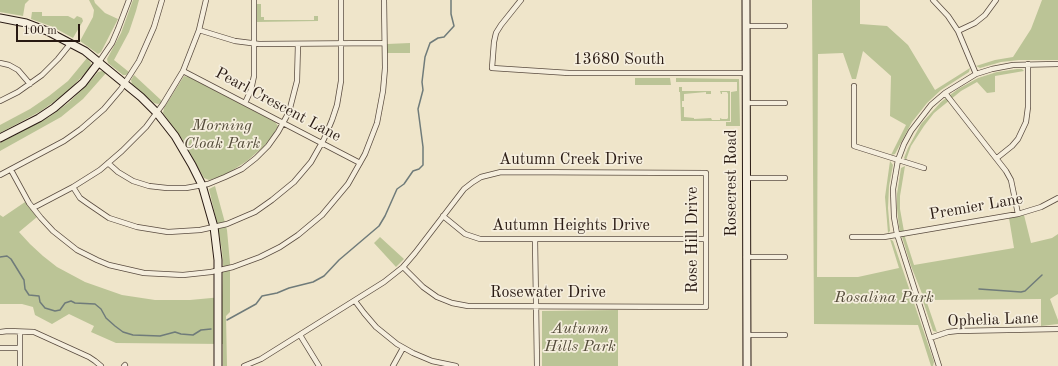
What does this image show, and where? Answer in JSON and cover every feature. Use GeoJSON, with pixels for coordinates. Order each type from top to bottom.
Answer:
{"type":"FeatureCollection","features":[{"type":"Feature","properties":{"kind":"street"},"geometry":{"type":"LineString","coordinates":[[0,138],[39,118],[54,108],[82,83],[112,43],[128,0]]}},
{"type":"Feature","properties":{"kind":"street"},"geometry":{"type":"LineString","coordinates":[[0,175],[73,136],[104,109],[124,83],[145,50],[162,0]]}},
{"type":"Feature","properties":{"kind":"street"},"geometry":{"type":"LineString","coordinates":[[33,208],[73,187],[108,163],[138,136],[157,113],[183,71],[199,30],[206,0]]}},
{"type":"Feature","properties":{"kind":"street"},"geometry":{"type":"LineString","coordinates":[[245,103],[251,90],[254,76],[254,0]]}},
{"type":"Feature","properties":{"kind":"street"},"geometry":{"type":"LineString","coordinates":[[73,187],[80,198],[109,218],[127,225],[168,232],[190,231],[214,227],[245,216],[264,206],[280,194],[306,169],[322,143],[332,120],[338,97],[341,74],[341,0]]}},
{"type":"Feature","properties":{"kind":"street"},"geometry":{"type":"LineString","coordinates":[[11,170],[25,198],[46,225],[64,241],[87,255],[109,265],[157,275],[183,275],[240,265],[260,257],[280,247],[298,235],[322,215],[348,184],[360,163],[372,138],[381,107],[384,76],[384,0]]}},
{"type":"Feature","properties":{"kind":"street","name":"13680 South"},"geometry":{"type":"LineString","coordinates":[[521,0],[496,33],[492,68],[569,73],[746,73]]}},
{"type":"Feature","properties":{"kind":"street","name":"Rosecrest Road"},"geometry":{"type":"LineString","coordinates":[[746,0],[747,366]]}},
{"type":"Feature","properties":{"kind":"street"},"geometry":{"type":"LineString","coordinates":[[933,0],[948,16],[958,31],[976,74]]}},
{"type":"Feature","properties":{"kind":"street"},"geometry":{"type":"LineString","coordinates":[[958,31],[985,15],[996,0]]}},
{"type":"Feature","properties":{"kind":"street"},"geometry":{"type":"LineString","coordinates":[[0,18],[37,26],[58,35],[99,62],[157,113],[168,126],[184,150],[202,185],[214,227],[218,270],[218,366]]}},
{"type":"Feature","properties":{"kind":"street"},"geometry":{"type":"LineString","coordinates":[[746,26],[785,26]]}},
{"type":"Feature","properties":{"kind":"street"},"geometry":{"type":"LineString","coordinates":[[199,30],[231,40],[254,44],[384,43]]}},
{"type":"Feature","properties":{"kind":"street"},"geometry":{"type":"LineString","coordinates":[[0,101],[30,84],[53,65],[71,43]]}},
{"type":"Feature","properties":{"kind":"street"},"geometry":{"type":"LineString","coordinates":[[108,163],[125,177],[158,187],[176,188],[202,185],[226,178],[249,163],[268,146],[284,123],[296,88],[298,76],[298,44]]}},
{"type":"Feature","properties":{"kind":"street"},"geometry":{"type":"LineString","coordinates":[[0,63],[9,65],[18,70],[30,84]]}},
{"type":"Feature","properties":{"kind":"street"},"geometry":{"type":"LineString","coordinates":[[997,158],[1018,139],[1026,122],[1028,107],[1028,64]]}},
{"type":"Feature","properties":{"kind":"street"},"geometry":{"type":"LineString","coordinates":[[939,366],[897,234],[893,203],[893,189],[898,160],[911,131],[931,105],[945,93],[976,74],[1013,65],[1058,64]]}},
{"type":"Feature","properties":{"kind":"street","name":"Pearl Crescent Lane"},"geometry":{"type":"LineString","coordinates":[[183,71],[360,163]]}},
{"type":"Feature","properties":{"kind":"street"},"geometry":{"type":"LineString","coordinates":[[854,86],[854,146],[924,168]]}},
{"type":"Feature","properties":{"kind":"street"},"geometry":{"type":"LineString","coordinates":[[945,93],[1006,171],[1011,180],[1018,214]]}},
{"type":"Feature","properties":{"kind":"street"},"geometry":{"type":"LineString","coordinates":[[746,103],[785,103]]}},
{"type":"Feature","properties":{"kind":"street","name":"Autumn Creek Drive"},"geometry":{"type":"LineString","coordinates":[[244,366],[256,362],[355,301],[384,282],[403,267],[468,185],[481,177],[501,172],[706,173]]}},
{"type":"Feature","properties":{"kind":"street","name":"Rose Hill Drive"},"geometry":{"type":"LineString","coordinates":[[706,173],[706,307]]}},
{"type":"Feature","properties":{"kind":"street"},"geometry":{"type":"LineString","coordinates":[[746,178],[785,178]]}},
{"type":"Feature","properties":{"kind":"street","name":"Premier Lane"},"geometry":{"type":"LineString","coordinates":[[852,237],[879,237],[1018,214],[1041,207],[1058,198]]}},
{"type":"Feature","properties":{"kind":"street","name":"Autumn Heights Drive"},"geometry":{"type":"LineString","coordinates":[[443,216],[461,231],[474,238],[706,239]]}},
{"type":"Feature","properties":{"kind":"street"},"geometry":{"type":"LineString","coordinates":[[535,239],[537,366]]}},
{"type":"Feature","properties":{"kind":"street"},"geometry":{"type":"LineString","coordinates":[[746,257],[785,257]]}},
{"type":"Feature","properties":{"kind":"street","name":"Rosewater Drive"},"geometry":{"type":"LineString","coordinates":[[403,267],[430,292],[452,303],[475,306],[706,307]]}},
{"type":"Feature","properties":{"kind":"street"},"geometry":{"type":"LineString","coordinates":[[355,301],[376,327],[390,340],[403,348],[432,361],[456,366]]}},
{"type":"Feature","properties":{"kind":"street","name":"Ophelia Lane"},"geometry":{"type":"LineString","coordinates":[[930,338],[956,331],[1058,329]]}},
{"type":"Feature","properties":{"kind":"street"},"geometry":{"type":"LineString","coordinates":[[0,332],[34,332],[95,360],[100,366]]}},
{"type":"Feature","properties":{"kind":"street"},"geometry":{"type":"LineString","coordinates":[[20,332],[20,366]]}},
{"type":"Feature","properties":{"kind":"street"},"geometry":{"type":"LineString","coordinates":[[300,335],[319,366]]}},
{"type":"Feature","properties":{"kind":"street"},"geometry":{"type":"LineString","coordinates":[[746,335],[785,335]]}},
{"type":"Feature","properties":{"kind":"street"},"geometry":{"type":"LineString","coordinates":[[0,348],[19,348]]}},
{"type":"Feature","properties":{"kind":"street"},"geometry":{"type":"LineString","coordinates":[[393,366],[403,348]]}},
{"type":"Feature","properties":{"kind":"green space"},"geometry":{"type":"Polygon","coordinates":[[[0,0],[29,0],[25,4],[23,16],[0,12],[0,0]]]}},
{"type":"Feature","properties":{"kind":"green space"},"geometry":{"type":"Polygon","coordinates":[[[89,0],[94,0],[105,13],[118,19],[101,52],[98,54],[80,41],[93,17],[94,10],[89,0]]]}},
{"type":"Feature","properties":{"kind":"green space"},"geometry":{"type":"Polygon","coordinates":[[[133,0],[139,0],[136,11],[129,32],[114,60],[129,72],[126,75],[123,75],[108,63],[107,59],[121,33],[133,0]]]}},
{"type":"Feature","properties":{"kind":"green space","name":"Rosalina Park"},"geometry":{"type":"Polygon","coordinates":[[[812,0],[860,0],[860,24],[887,26],[908,45],[935,90],[970,68],[969,72],[941,90],[927,103],[912,122],[895,154],[891,155],[906,125],[890,116],[891,76],[863,51],[856,79],[852,79],[843,53],[818,54],[817,277],[858,277],[899,268],[890,239],[893,241],[934,362],[933,366],[931,366],[918,325],[814,324],[812,0]]]}},
{"type":"Feature","properties":{"kind":"green space"},"geometry":{"type":"Polygon","coordinates":[[[1042,0],[1058,0],[1058,60],[1019,60],[1001,62],[980,68],[976,66],[995,60],[1013,57],[1031,29],[1042,0]]]}},
{"type":"Feature","properties":{"kind":"green space"},"geometry":{"type":"Polygon","coordinates":[[[257,4],[261,4],[261,17],[264,17],[264,20],[314,20],[314,16],[318,16],[318,21],[257,22],[257,4]]]}},
{"type":"Feature","properties":{"kind":"green space"},"geometry":{"type":"Polygon","coordinates":[[[32,12],[42,12],[42,16],[68,16],[74,19],[77,16],[82,18],[83,21],[73,38],[53,27],[31,19],[32,12]]]}},
{"type":"Feature","properties":{"kind":"green space"},"geometry":{"type":"Polygon","coordinates":[[[410,43],[410,53],[387,53],[387,44],[410,43]]]}},
{"type":"Feature","properties":{"kind":"green space"},"geometry":{"type":"Polygon","coordinates":[[[87,58],[91,63],[90,68],[66,93],[41,111],[0,133],[0,125],[30,109],[49,96],[68,81],[87,58]]]}},
{"type":"Feature","properties":{"kind":"green space"},"geometry":{"type":"Polygon","coordinates":[[[1022,69],[1024,71],[995,76],[995,92],[987,93],[977,82],[961,91],[934,113],[911,146],[906,160],[904,158],[921,124],[941,102],[958,89],[978,78],[997,72],[1022,69]]]}},
{"type":"Feature","properties":{"kind":"green space"},"geometry":{"type":"Polygon","coordinates":[[[102,71],[106,73],[83,99],[61,117],[0,151],[0,143],[49,117],[68,103],[98,72],[102,71]]]}},
{"type":"Feature","properties":{"kind":"green space"},"geometry":{"type":"Polygon","coordinates":[[[134,75],[162,101],[161,103],[154,103],[132,84],[131,80],[134,75]]]}},
{"type":"Feature","properties":{"kind":"green space","name":"Morning Cloak Park"},"geometry":{"type":"Polygon","coordinates":[[[184,76],[189,77],[275,122],[278,126],[264,146],[247,161],[225,175],[209,180],[204,178],[183,140],[163,113],[164,108],[184,76]]]}},
{"type":"Feature","properties":{"kind":"green space"},"geometry":{"type":"Polygon","coordinates":[[[635,78],[670,78],[671,85],[635,85],[635,78]]]}},
{"type":"Feature","properties":{"kind":"green space"},"geometry":{"type":"Polygon","coordinates":[[[676,78],[739,79],[740,126],[726,126],[726,122],[731,122],[731,92],[737,91],[737,82],[676,82],[676,78]]]}},
{"type":"Feature","properties":{"kind":"green space"},"geometry":{"type":"Polygon","coordinates":[[[679,87],[682,87],[682,91],[711,91],[711,94],[706,94],[706,92],[684,94],[682,107],[684,107],[684,117],[694,119],[727,119],[728,94],[727,92],[722,92],[721,94],[720,91],[730,91],[730,121],[681,121],[679,87]]]}},
{"type":"Feature","properties":{"kind":"green space"},"geometry":{"type":"Polygon","coordinates":[[[890,161],[893,165],[889,186],[888,208],[890,231],[888,233],[885,197],[890,161]]]}},
{"type":"Feature","properties":{"kind":"green space"},"geometry":{"type":"Polygon","coordinates":[[[905,166],[900,196],[900,209],[905,237],[914,265],[1014,248],[1009,218],[1024,215],[1031,243],[1052,238],[1058,234],[1058,294],[1050,299],[1058,320],[1058,324],[1041,326],[1041,299],[926,300],[937,332],[933,331],[922,298],[923,296],[911,266],[899,227],[897,194],[901,168],[905,166]]]}},
{"type":"Feature","properties":{"kind":"green space"},"geometry":{"type":"Polygon","coordinates":[[[215,186],[227,230],[230,263],[230,312],[226,316],[227,366],[223,366],[223,344],[116,343],[91,332],[94,326],[69,314],[52,324],[35,315],[33,307],[22,304],[0,304],[0,215],[3,217],[25,202],[37,217],[19,232],[43,256],[57,267],[85,282],[122,295],[155,300],[190,300],[222,297],[222,250],[209,189],[215,186]]]}},
{"type":"Feature","properties":{"kind":"green space"},"geometry":{"type":"Polygon","coordinates":[[[380,237],[404,259],[396,267],[374,243],[380,237]]]}},
{"type":"Feature","properties":{"kind":"green space","name":"Autumn Hills Park"},"geometry":{"type":"Polygon","coordinates":[[[618,310],[618,366],[542,366],[542,311],[618,310]]]}},
{"type":"Feature","properties":{"kind":"waterway"},"geometry":{"type":"LineString","coordinates":[[227,320],[256,304],[262,296],[313,282],[324,276],[339,260],[379,226],[397,189],[404,184],[413,171],[419,169],[423,165],[423,147],[418,109],[423,90],[422,82],[425,57],[430,43],[438,38],[444,37],[454,26],[451,14],[451,0]]}},
{"type":"Feature","properties":{"kind":"waterway"},"geometry":{"type":"LineString","coordinates":[[0,257],[7,256],[11,259],[24,280],[25,289],[29,295],[39,296],[40,302],[45,308],[55,311],[60,310],[65,303],[71,301],[75,303],[95,304],[101,309],[106,318],[115,326],[123,332],[133,335],[160,336],[175,332],[193,335],[201,330],[211,329]]}},
{"type":"Feature","properties":{"kind":"waterway"},"geometry":{"type":"LineString","coordinates":[[979,289],[1021,292],[1025,291],[1042,275]]}}]}
